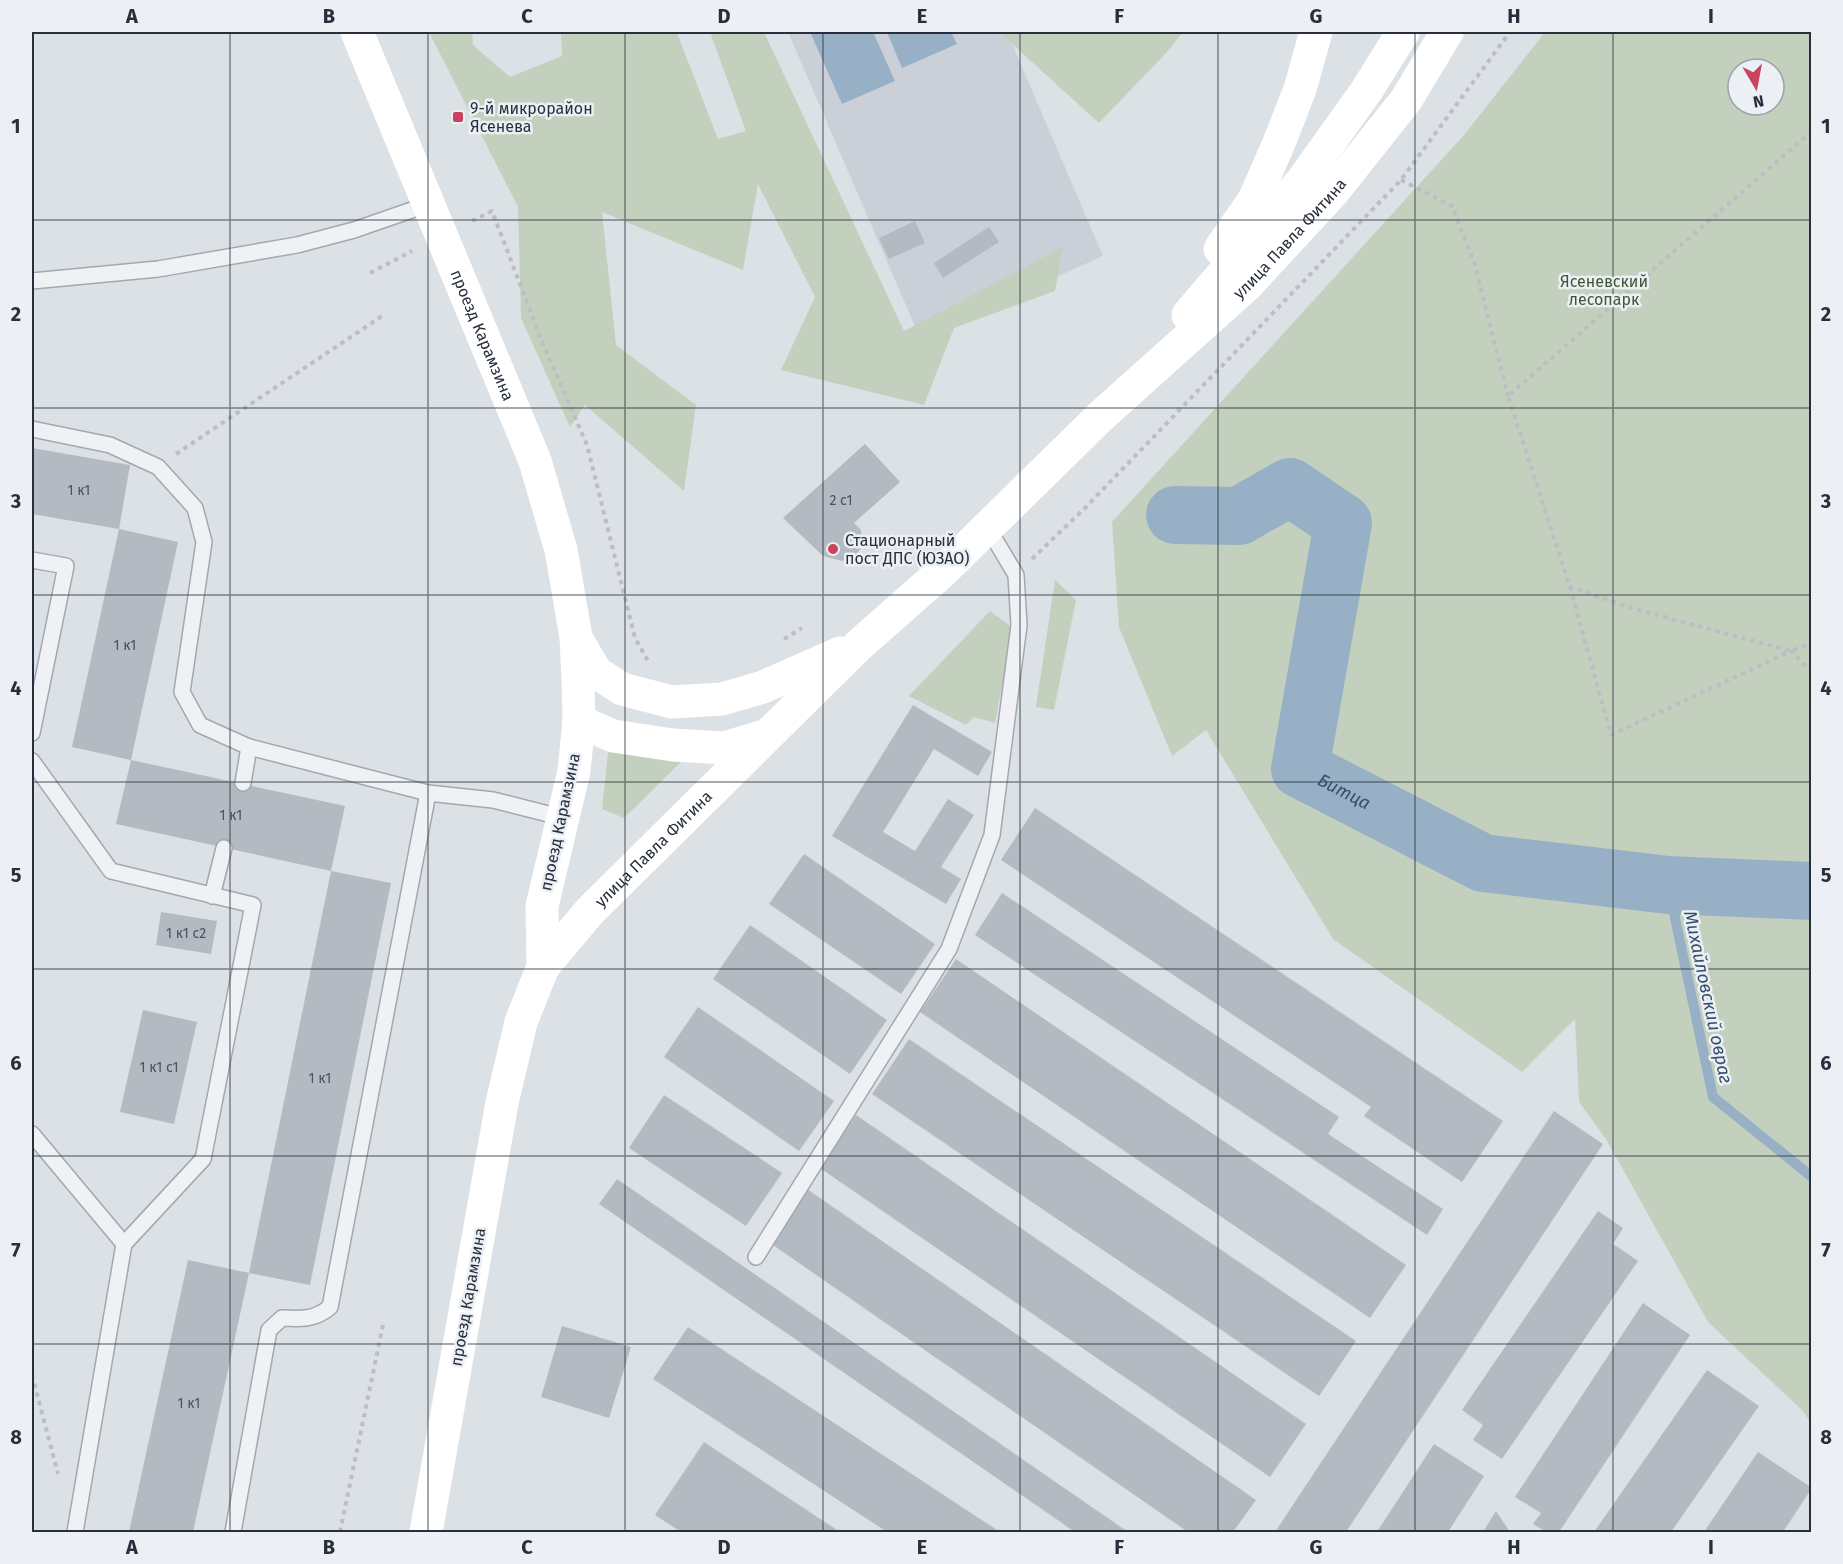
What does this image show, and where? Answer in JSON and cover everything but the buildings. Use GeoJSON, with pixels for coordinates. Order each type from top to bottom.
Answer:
{"type":"FeatureCollection","features":[{"type":"Feature","properties":{"kind":"main road","name":"проезд Карамзина"},"geometry":{"type":"LineString","coordinates":[[357,32],[535,462],[561,550],[576,637],[579,722],[574,771],[542,906],[543,967],[521,1022],[502,1103],[426,1533]]}},
{"type":"Feature","properties":{"kind":"main road"},"geometry":{"type":"LineString","coordinates":[[1101,416],[1254,200],[1300,88],[1316,32]]}},
{"type":"Feature","properties":{"kind":"main road","name":"улица Павла Фитина"},"geometry":{"type":"LineString","coordinates":[[1101,416],[1302,181],[1366,90],[1403,32]]}},
{"type":"Feature","properties":{"kind":"main road","name":"улица Павла Фитина"},"geometry":{"type":"LineString","coordinates":[[543,967],[590,911],[859,645],[943,571],[1101,416],[1245,286],[1334,192],[1406,100],[1448,38]]}},
{"type":"Feature","properties":{"kind":"main road","name":"улица Павла Фитина"},"geometry":{"type":"LineString","coordinates":[[576,637],[596,672],[622,689],[672,702],[722,699],[763,687],[859,645]]}},
{"type":"Feature","properties":{"kind":"main road","name":"улица Павла Фитина"},"geometry":{"type":"LineString","coordinates":[[579,722],[613,736],[673,745],[724,748],[769,734]]}},
{"type":"Feature","properties":{"kind":"lane"},"geometry":{"type":"LineString","coordinates":[[32,281],[158,269],[297,245],[354,230],[429,204]]}},
{"type":"Feature","properties":{"kind":"lane"},"geometry":{"type":"LineString","coordinates":[[32,429],[110,445],[158,467],[195,508],[204,542],[182,692],[200,725],[249,747],[428,793],[493,800],[564,818]]}},
{"type":"Feature","properties":{"kind":"lane"},"geometry":{"type":"LineString","coordinates":[[756,1257],[949,949],[992,835],[1019,625],[1016,575],[988,528]]}},
{"type":"Feature","properties":{"kind":"lane"},"geometry":{"type":"LineString","coordinates":[[32,560],[66,566],[32,733]]}},
{"type":"Feature","properties":{"kind":"lane"},"geometry":{"type":"LineString","coordinates":[[243,783],[249,747]]}},
{"type":"Feature","properties":{"kind":"lane"},"geometry":{"type":"LineString","coordinates":[[32,761],[111,872],[254,905],[202,1159],[124,1244],[75,1533]]}},
{"type":"Feature","properties":{"kind":"lane"},"geometry":{"type":"LineString","coordinates":[[233,1533],[269,1330],[282,1317],[312,1318],[320,1316],[330,1308],[428,793]]}},
{"type":"Feature","properties":{"kind":"lane"},"geometry":{"type":"LineString","coordinates":[[212,896],[224,848]]}},
{"type":"Feature","properties":{"kind":"lane"},"geometry":{"type":"LineString","coordinates":[[32,1134],[124,1244]]}},
{"type":"Feature","properties":{"kind":"path"},"geometry":{"type":"LineString","coordinates":[[1508,396],[1812,131]]}},
{"type":"Feature","properties":{"kind":"path"},"geometry":{"type":"LineString","coordinates":[[1401,180],[1452,206],[1475,265],[1508,396],[1570,587],[1611,735],[1812,643]]}},
{"type":"Feature","properties":{"kind":"path"},"geometry":{"type":"LineString","coordinates":[[370,273],[492,212],[541,339],[587,444],[635,638],[651,667]]}},
{"type":"Feature","properties":{"kind":"path"},"geometry":{"type":"LineString","coordinates":[[158,467],[385,315]]}},
{"type":"Feature","properties":{"kind":"path"},"geometry":{"type":"LineString","coordinates":[[1570,587],[1635,609],[1791,651],[1812,672]]}},
{"type":"Feature","properties":{"kind":"path"},"geometry":{"type":"LineString","coordinates":[[778,643],[802,628]]}},
{"type":"Feature","properties":{"kind":"path"},"geometry":{"type":"LineString","coordinates":[[340,1533],[383,1325]]}},
{"type":"Feature","properties":{"kind":"path"},"geometry":{"type":"LineString","coordinates":[[32,1375],[59,1476]]}},
{"type":"Feature","properties":{"kind":"shaded area"},"geometry":{"type":"Polygon","coordinates":[[[788,32],[1007,32],[1103,256],[920,338],[788,32]]]}},
{"type":"Feature","properties":{"kind":"green space"},"geometry":{"type":"Polygon","coordinates":[[[429,32],[472,32],[473,45],[510,77],[562,56],[561,32],[675,32],[718,139],[746,131],[710,32],[764,32],[904,331],[1063,247],[1055,291],[954,328],[924,405],[781,370],[815,297],[758,184],[743,270],[602,212],[616,345],[696,405],[684,491],[585,405],[570,427],[521,318],[518,207],[429,32]]]}},
{"type":"Feature","properties":{"kind":"green space"},"geometry":{"type":"Polygon","coordinates":[[[999,32],[1183,32],[1099,123],[999,32]]]}},
{"type":"Feature","properties":{"kind":"green space","name":"Ясеневский лесопарк"},"geometry":{"type":"Polygon","coordinates":[[[1545,32],[1811,32],[1811,1424],[1803,1411],[1708,1322],[1606,1139],[1579,1102],[1575,1019],[1522,1072],[1333,939],[1206,730],[1172,756],[1119,627],[1112,522],[1464,135],[1545,32]]]}},
{"type":"Feature","properties":{"kind":"green space"},"geometry":{"type":"Polygon","coordinates":[[[1055,580],[1076,600],[1054,710],[1036,707],[1055,580]]]}},
{"type":"Feature","properties":{"kind":"green space"},"geometry":{"type":"Polygon","coordinates":[[[990,611],[1013,628],[995,723],[974,717],[966,725],[909,696],[990,611]]]}},
{"type":"Feature","properties":{"kind":"green space"},"geometry":{"type":"Polygon","coordinates":[[[621,744],[690,753],[624,818],[602,809],[608,753],[621,744]]]}},
{"type":"Feature","properties":{"kind":"water"},"geometry":{"type":"Polygon","coordinates":[[[810,32],[873,32],[895,81],[842,104],[810,32]]]}},
{"type":"Feature","properties":{"kind":"water"},"geometry":{"type":"Polygon","coordinates":[[[887,32],[951,32],[957,44],[902,68],[887,32]]]}},
{"type":"Feature","properties":{"kind":"waterway","name":"Битца"},"geometry":{"type":"LineString","coordinates":[[1175,515],[1239,516],[1290,487],[1343,523],[1300,769],[1483,863],[1668,885],[1812,891]]}},
{"type":"Feature","properties":{"kind":"waterway","name":"Михайловский овраг"},"geometry":{"type":"LineString","coordinates":[[1668,885],[1713,1097],[1812,1177]]}},
{"type":"Feature","properties":{"kind":"place","name":"9-й микрорайон Ясенева"},"geometry":{"type":"Point","coordinates":[458,117]}},
{"type":"Feature","properties":{"kind":"place","name":"Стационарный пост ДПС (ЮЗАО)"},"geometry":{"type":"Point","coordinates":[833,549]}}]}
